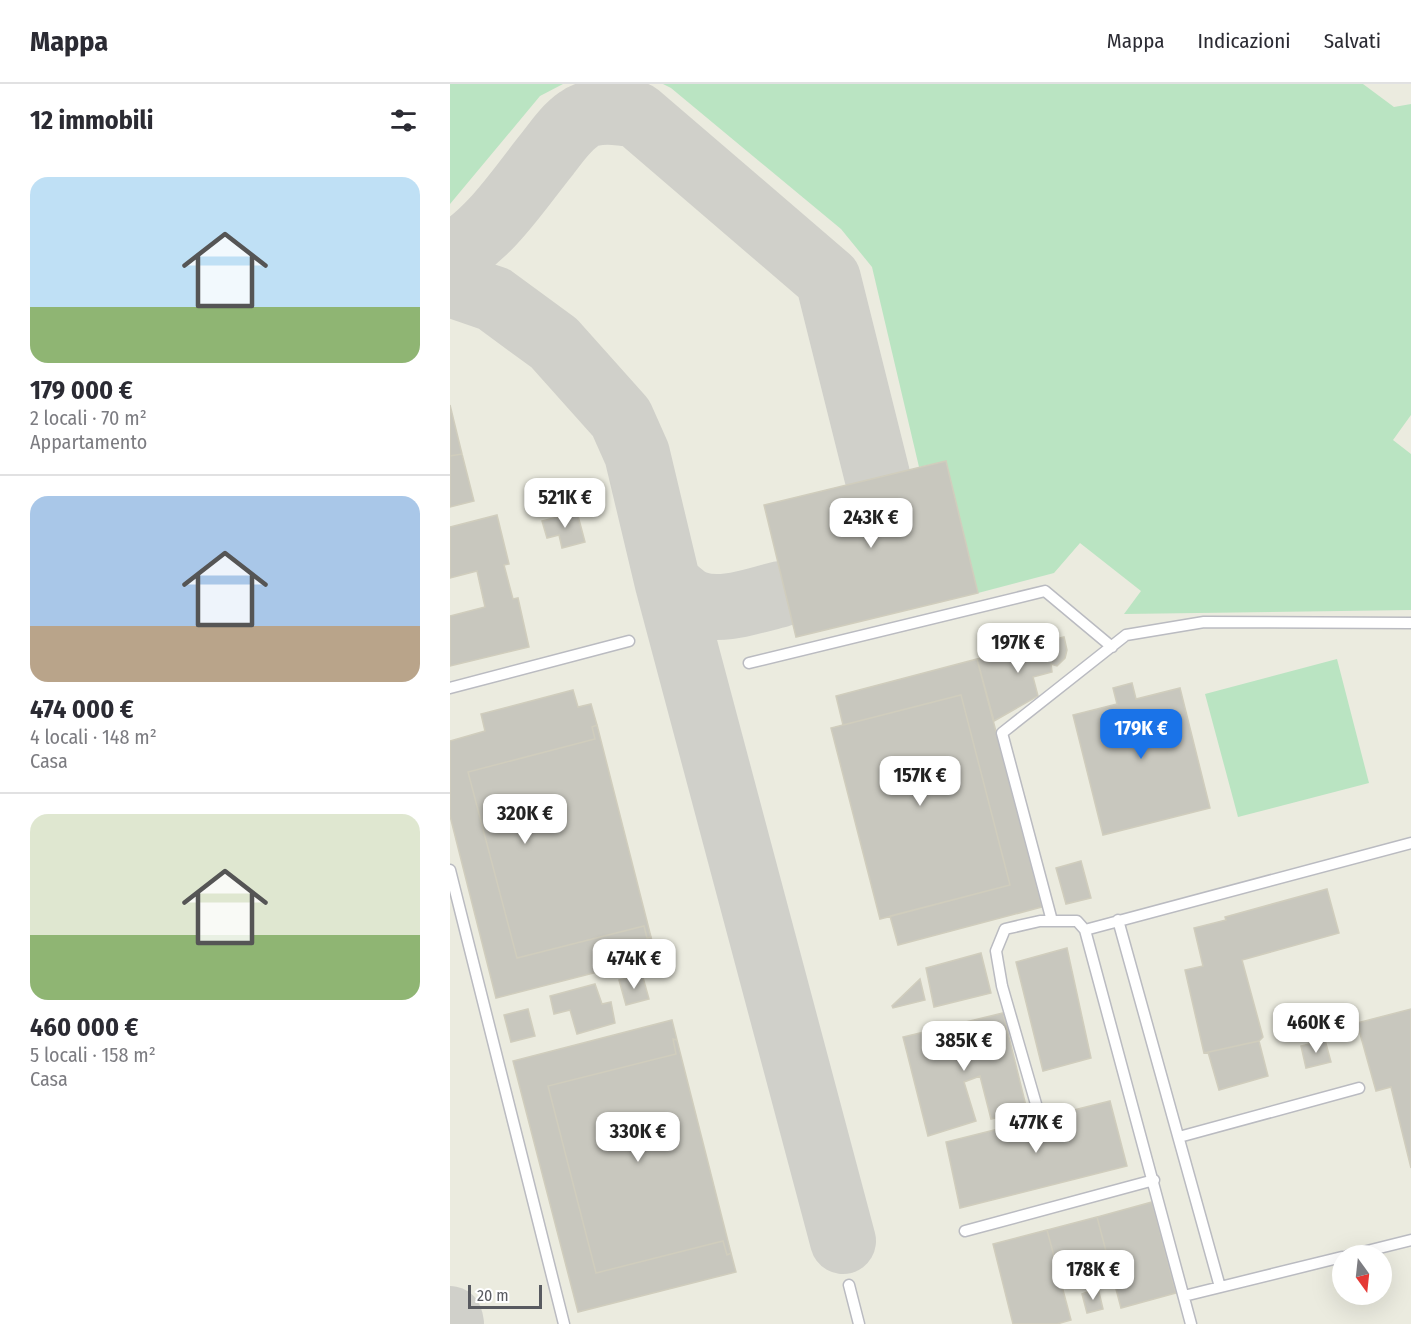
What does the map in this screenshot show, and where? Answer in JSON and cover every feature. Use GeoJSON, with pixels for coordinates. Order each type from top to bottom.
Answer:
{"type":"FeatureCollection","features":[{"type":"Feature","properties":{"kind":"lane"},"geometry":{"type":"LineString","coordinates":[[749,663],[1045,591],[1112,646]]}},
{"type":"Feature","properties":{"kind":"lane"},"geometry":{"type":"LineString","coordinates":[[1052,921],[1002,733],[1126,635],[1203,622],[1411,623]]}},
{"type":"Feature","properties":{"kind":"lane"},"geometry":{"type":"LineString","coordinates":[[450,688],[629,641]]}},
{"type":"Feature","properties":{"kind":"lane"},"geometry":{"type":"LineString","coordinates":[[1085,930],[1411,843]]}},
{"type":"Feature","properties":{"kind":"lane"},"geometry":{"type":"LineString","coordinates":[[450,870],[564,1324]]}},
{"type":"Feature","properties":{"kind":"lane"},"geometry":{"type":"LineString","coordinates":[[1118,920],[1220,1287]]}},
{"type":"Feature","properties":{"kind":"lane"},"geometry":{"type":"LineString","coordinates":[[1036,1104],[1002,986],[996,951],[1005,929],[1040,921],[1077,921],[1085,930],[1191,1324]]}},
{"type":"Feature","properties":{"kind":"lane"},"geometry":{"type":"LineString","coordinates":[[1179,1137],[1359,1088]]}},
{"type":"Feature","properties":{"kind":"lane"},"geometry":{"type":"LineString","coordinates":[[965,1230],[1154,1180]]}},
{"type":"Feature","properties":{"kind":"lane"},"geometry":{"type":"LineString","coordinates":[[1391,1245],[1411,1240]]}},
{"type":"Feature","properties":{"kind":"lane"},"geometry":{"type":"LineString","coordinates":[[1184,1296],[1332,1259]]}},
{"type":"Feature","properties":{"kind":"lane"},"geometry":{"type":"LineString","coordinates":[[849,1285],[859,1324]]}},
{"type":"Feature","properties":{"kind":"green space"},"geometry":{"type":"Polygon","coordinates":[[[450,84],[563,84],[540,96],[450,204],[450,84]]]}},
{"type":"Feature","properties":{"kind":"green space"},"geometry":{"type":"Polygon","coordinates":[[[663,84],[1363,84],[1394,107],[1411,104],[1411,415],[1393,440],[1411,454],[1411,610],[1124,614],[1141,591],[1080,543],[1054,573],[978,593],[946,461],[919,467],[872,267],[841,229],[671,88],[663,84]]]}},
{"type":"Feature","properties":{"kind":"green space"},"geometry":{"type":"Polygon","coordinates":[[[1337,659],[1369,783],[1238,817],[1205,694],[1337,659]]]}},
{"type":"Feature","properties":{"kind":"building"},"geometry":{"type":"Polygon","coordinates":[[[450,405],[462,454],[450,456],[450,405]]]}},
{"type":"Feature","properties":{"kind":"building"},"geometry":{"type":"Polygon","coordinates":[[[462,454],[474,501],[450,507],[450,456],[462,454]]]}},
{"type":"Feature","properties":{"kind":"building"},"geometry":{"type":"Polygon","coordinates":[[[946,461],[978,593],[796,637],[764,505],[946,461]]]}},
{"type":"Feature","properties":{"kind":"building"},"geometry":{"type":"Polygon","coordinates":[[[577,512],[585,542],[562,548],[559,535],[547,538],[542,521],[577,512]]]}},
{"type":"Feature","properties":{"kind":"building"},"geometry":{"type":"Polygon","coordinates":[[[497,515],[509,564],[504,565],[513,599],[518,598],[529,647],[450,666],[450,616],[485,607],[477,571],[450,578],[450,527],[497,515]]]}},
{"type":"Feature","properties":{"kind":"building"},"geometry":{"type":"Polygon","coordinates":[[[1064,637],[1067,650],[1065,658],[1057,666],[1051,664],[1052,672],[1033,677],[1038,696],[994,721],[977,659],[1064,637]]]}},
{"type":"Feature","properties":{"kind":"building"},"geometry":{"type":"Polygon","coordinates":[[[977,659],[1042,907],[898,945],[890,916],[1010,885],[961,695],[843,725],[836,696],[977,659]]]}},
{"type":"Feature","properties":{"kind":"building"},"geometry":{"type":"Polygon","coordinates":[[[1132,683],[1136,699],[1180,688],[1210,808],[1103,835],[1073,715],[1117,704],[1113,688],[1132,683]]]}},
{"type":"Feature","properties":{"kind":"building"},"geometry":{"type":"Polygon","coordinates":[[[573,690],[578,707],[591,704],[597,725],[592,727],[595,739],[468,772],[517,958],[644,926],[647,938],[651,937],[656,957],[496,998],[450,816],[450,741],[485,731],[481,714],[573,690]]]}},
{"type":"Feature","properties":{"kind":"building"},"geometry":{"type":"Polygon","coordinates":[[[961,695],[1010,885],[880,919],[831,728],[961,695]]]}},
{"type":"Feature","properties":{"kind":"building"},"geometry":{"type":"Polygon","coordinates":[[[597,725],[651,937],[647,938],[644,926],[517,958],[468,772],[595,739],[592,727],[597,725]]]}},
{"type":"Feature","properties":{"kind":"building"},"geometry":{"type":"Polygon","coordinates":[[[1081,861],[1091,898],[1066,904],[1056,868],[1081,861]]]}},
{"type":"Feature","properties":{"kind":"building"},"geometry":{"type":"Polygon","coordinates":[[[1327,889],[1339,933],[1242,960],[1263,1037],[1259,1041],[1204,1053],[1185,970],[1203,966],[1194,928],[1226,920],[1225,917],[1327,889]]]}},
{"type":"Feature","properties":{"kind":"building"},"geometry":{"type":"Polygon","coordinates":[[[1067,948],[1091,1058],[1043,1071],[1016,962],[1067,948]]]}},
{"type":"Feature","properties":{"kind":"building"},"geometry":{"type":"Polygon","coordinates":[[[981,953],[991,993],[934,1007],[926,968],[981,953]]]}},
{"type":"Feature","properties":{"kind":"building"},"geometry":{"type":"Polygon","coordinates":[[[642,974],[649,999],[626,1005],[619,980],[642,974]]]}},
{"type":"Feature","properties":{"kind":"building"},"geometry":{"type":"Polygon","coordinates":[[[920,979],[925,1000],[893,1008],[892,1006],[920,979]]]}},
{"type":"Feature","properties":{"kind":"building"},"geometry":{"type":"Polygon","coordinates":[[[595,984],[602,1004],[611,1002],[615,1023],[577,1034],[570,1010],[554,1014],[550,996],[595,984]]]}},
{"type":"Feature","properties":{"kind":"building"},"geometry":{"type":"Polygon","coordinates":[[[528,1009],[535,1036],[511,1042],[504,1015],[528,1009]]]}},
{"type":"Feature","properties":{"kind":"building"},"geometry":{"type":"Polygon","coordinates":[[[1411,1009],[1411,1168],[1391,1087],[1376,1091],[1357,1023],[1411,1009]]]}},
{"type":"Feature","properties":{"kind":"building"},"geometry":{"type":"Polygon","coordinates":[[[1003,1013],[1027,1110],[991,1119],[980,1076],[964,1082],[976,1121],[928,1136],[903,1037],[1003,1013]]]}},
{"type":"Feature","properties":{"kind":"building"},"geometry":{"type":"Polygon","coordinates":[[[672,1020],[677,1040],[673,1039],[676,1054],[548,1086],[596,1273],[723,1241],[727,1255],[731,1253],[736,1272],[578,1312],[513,1061],[672,1020]]]}},
{"type":"Feature","properties":{"kind":"building"},"geometry":{"type":"Polygon","coordinates":[[[673,1039],[677,1040],[731,1253],[727,1255],[723,1241],[596,1273],[548,1086],[676,1054],[673,1039]]]}},
{"type":"Feature","properties":{"kind":"building"},"geometry":{"type":"Polygon","coordinates":[[[1325,1040],[1331,1062],[1306,1068],[1301,1046],[1325,1040]]]}},
{"type":"Feature","properties":{"kind":"building"},"geometry":{"type":"Polygon","coordinates":[[[1259,1041],[1268,1076],[1219,1090],[1208,1052],[1259,1041]]]}},
{"type":"Feature","properties":{"kind":"building"},"geometry":{"type":"Polygon","coordinates":[[[1110,1101],[1127,1166],[960,1208],[946,1142],[1110,1101]]]}},
{"type":"Feature","properties":{"kind":"building"},"geometry":{"type":"Polygon","coordinates":[[[1152,1202],[1176,1293],[1121,1308],[1097,1217],[1152,1202]]]}},
{"type":"Feature","properties":{"kind":"building"},"geometry":{"type":"Polygon","coordinates":[[[1097,1217],[1112,1274],[1062,1286],[1047,1230],[1097,1217]]]}},
{"type":"Feature","properties":{"kind":"building"},"geometry":{"type":"Polygon","coordinates":[[[1047,1230],[1071,1320],[1057,1324],[1013,1324],[993,1244],[1047,1230]]]}},
{"type":"Feature","properties":{"kind":"building"},"geometry":{"type":"Polygon","coordinates":[[[1098,1288],[1103,1309],[1087,1313],[1082,1294],[1098,1288]]]}},
{"type":"Feature","properties":{"kind":"taxiway"},"geometry":{"type":"LineString","coordinates":[[450,255],[478,237],[491,224],[562,135],[579,119],[599,112],[637,115],[828,279],[877,475]]}},
{"type":"Feature","properties":{"kind":"taxiway"},"geometry":{"type":"LineString","coordinates":[[450,284],[494,299],[554,343],[621,418],[637,454],[668,584],[843,1241]]}},
{"type":"Feature","properties":{"kind":"taxiway"},"geometry":{"type":"LineString","coordinates":[[668,584],[691,602],[715,607],[738,605],[781,594]]}},
{"type":"Feature","properties":{"kind":"taxiway"},"geometry":{"type":"LineString","coordinates":[[450,1319],[451,1324]]}}]}
